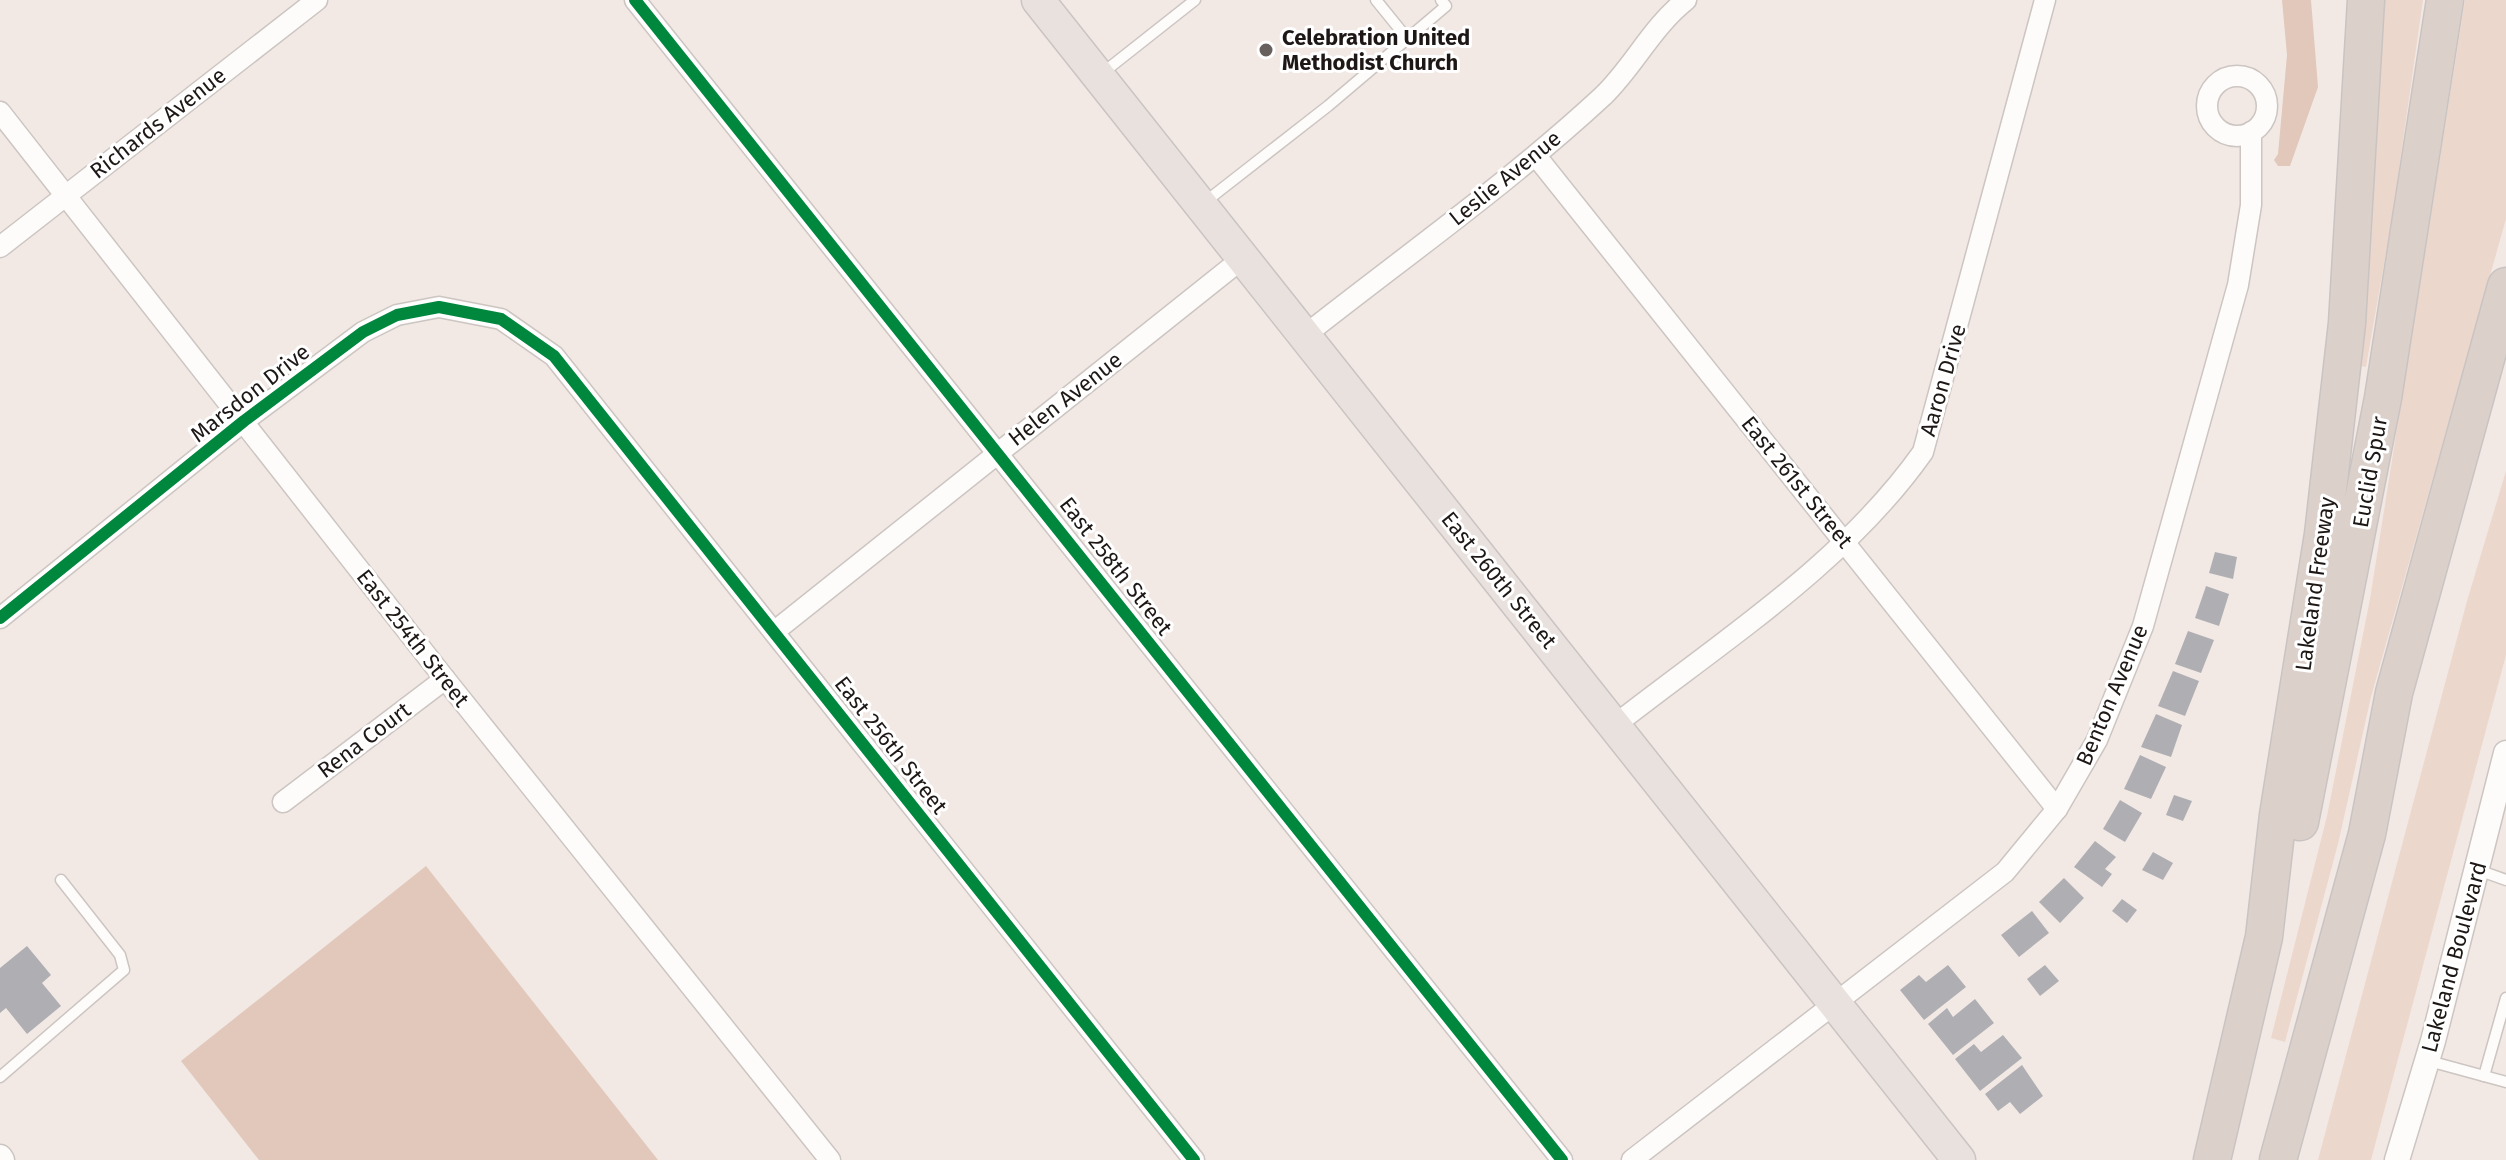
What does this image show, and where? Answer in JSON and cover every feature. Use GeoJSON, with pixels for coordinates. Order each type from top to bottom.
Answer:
{"type":"FeatureCollection","features":[{"type":"Feature","properties":{"kind":"highway","name":"Lakeland Freeway"},"geometry":{"type":"LineString","coordinates":[[2212,1160],[2264,937],[2278,815],[2313,605],[2340,394],[2354,236],[2366,0]]}},
{"type":"Feature","properties":{"kind":"highway","name":"Euclid Spur"},"geometry":{"type":"LineString","coordinates":[[2264,937],[2302,817],[2344,610],[2408,252],[2445,0]]}},
{"type":"Feature","properties":{"kind":"highway"},"geometry":{"type":"LineString","coordinates":[[2367,834],[2394,693],[2506,286]]}},
{"type":"Feature","properties":{"kind":"highway"},"geometry":{"type":"LineString","coordinates":[[2278,1160],[2367,834],[2414,699],[2471,489],[2506,379]]}},
{"type":"Feature","properties":{"kind":"main road","name":"East 260th Street"},"geometry":{"type":"LineString","coordinates":[[1038,0],[1959,1160]]}},
{"type":"Feature","properties":{"kind":"street","name":"Richards Avenue"},"geometry":{"type":"LineString","coordinates":[[0,247],[317,0]]}},
{"type":"Feature","properties":{"kind":"street","name":"Leslie Avenue"},"geometry":{"type":"LineString","coordinates":[[1304,336],[1536,156],[1606,93],[1662,19],[1686,0]]}},
{"type":"Feature","properties":{"kind":"street","name":"Aaron Drive"},"geometry":{"type":"LineString","coordinates":[[1615,725],[1846,544],[1894,492],[1923,452],[2045,0]]}},
{"type":"Feature","properties":{"kind":"street","name":"East 258th Street"},"geometry":{"type":"LineString","coordinates":[[635,1],[999,452],[1562,1160]]}},
{"type":"Feature","properties":{"kind":"street","name":"East 254th Street"},"geometry":{"type":"LineString","coordinates":[[0,112],[445,679],[830,1160]]}},
{"type":"Feature","properties":{"kind":"street","name":"Benton Avenue"},"geometry":{"type":"LineString","coordinates":[[1632,1160],[1837,1005],[2005,872],[2057,809],[2097,740],[2143,626],[2238,285],[2251,205],[2251,132]]}},
{"type":"Feature","properties":{"kind":"street","name":"East 261st Street"},"geometry":{"type":"LineString","coordinates":[[1536,156],[2057,809]]}},
{"type":"Feature","properties":{"kind":"street","name":"Helen Avenue"},"geometry":{"type":"LineString","coordinates":[[775,631],[1243,258]]}},
{"type":"Feature","properties":{"kind":"street","name":"Marsdon Drive"},"geometry":{"type":"LineString","coordinates":[[0,618],[244,421],[363,332],[397,315],[439,307],[501,319],[554,356]]}},
{"type":"Feature","properties":{"kind":"street","name":"East 256th Street"},"geometry":{"type":"LineString","coordinates":[[554,356],[1194,1160]]}},
{"type":"Feature","properties":{"kind":"street","name":"Rena Court"},"geometry":{"type":"LineString","coordinates":[[283,802],[445,679]]}},
{"type":"Feature","properties":{"kind":"street","name":"Lakeland Boulevard"},"geometry":{"type":"LineString","coordinates":[[2397,1160],[2427,1060],[2506,753]]}},
{"type":"Feature","properties":{"kind":"lane"},"geometry":{"type":"LineString","coordinates":[[1099,76],[1195,0]]}},
{"type":"Feature","properties":{"kind":"lane"},"geometry":{"type":"LineString","coordinates":[[1376,0],[1406,37]]}},
{"type":"Feature","properties":{"kind":"lane"},"geometry":{"type":"LineString","coordinates":[[1202,205],[1328,106],[1446,6],[1441,0]]}},
{"type":"Feature","properties":{"kind":"lane"},"geometry":{"type":"LineString","coordinates":[[2477,870],[2506,880]]}},
{"type":"Feature","properties":{"kind":"lane"},"geometry":{"type":"LineString","coordinates":[[0,1077],[124,970],[120,955],[61,880]]}},
{"type":"Feature","properties":{"kind":"lane"},"geometry":{"type":"LineString","coordinates":[[2484,1076],[2506,998]]}},
{"type":"Feature","properties":{"kind":"lane"},"geometry":{"type":"LineString","coordinates":[[2427,1060],[2506,1082]]}},
{"type":"Feature","properties":{"kind":"shaded area"},"geometry":{"type":"Polygon","coordinates":[[[2282,0],[2311,0],[2318,87],[2290,166],[2278,166],[2274,160],[2278,154],[2287,55],[2282,0]]]}},
{"type":"Feature","properties":{"kind":"shaded area"},"geometry":{"type":"Polygon","coordinates":[[[2382,0],[2423,0],[2392,218],[2366,367],[2356,365],[2382,0]]]}},
{"type":"Feature","properties":{"kind":"shaded area"},"geometry":{"type":"Polygon","coordinates":[[[2465,0],[2506,0],[2506,219],[2371,697],[2338,844],[2285,1042],[2271,1038],[2327,816],[2370,599],[2465,0]]]}},
{"type":"Feature","properties":{"kind":"shaded area"},"geometry":{"type":"Polygon","coordinates":[[[2506,471],[2506,655],[2371,1160],[2318,1160],[2467,601],[2506,471]]]}},
{"type":"Feature","properties":{"kind":"shaded area"},"geometry":{"type":"Polygon","coordinates":[[[426,866],[658,1160],[259,1160],[181,1061],[426,866]]]}},
{"type":"Feature","properties":{"kind":"building"},"geometry":{"type":"Polygon","coordinates":[[[2215,552],[2237,557],[2233,579],[2209,573],[2215,552]]]}},
{"type":"Feature","properties":{"kind":"building"},"geometry":{"type":"Polygon","coordinates":[[[2206,586],[2229,594],[2219,626],[2195,618],[2206,586]]]}},
{"type":"Feature","properties":{"kind":"building"},"geometry":{"type":"Polygon","coordinates":[[[2188,631],[2214,640],[2201,673],[2175,664],[2188,631]]]}},
{"type":"Feature","properties":{"kind":"building"},"geometry":{"type":"Polygon","coordinates":[[[2173,671],[2199,681],[2185,716],[2158,706],[2173,671]]]}},
{"type":"Feature","properties":{"kind":"building"},"geometry":{"type":"Polygon","coordinates":[[[2156,714],[2182,725],[2171,757],[2141,747],[2156,714]]]}},
{"type":"Feature","properties":{"kind":"building"},"geometry":{"type":"Polygon","coordinates":[[[2140,755],[2166,767],[2151,799],[2124,789],[2140,755]]]}},
{"type":"Feature","properties":{"kind":"building"},"geometry":{"type":"Polygon","coordinates":[[[2174,795],[2192,801],[2183,821],[2166,815],[2174,795]]]}},
{"type":"Feature","properties":{"kind":"building"},"geometry":{"type":"Polygon","coordinates":[[[2120,800],[2142,813],[2125,842],[2103,829],[2120,800]]]}},
{"type":"Feature","properties":{"kind":"building"},"geometry":{"type":"Polygon","coordinates":[[[2095,841],[2116,857],[2105,869],[2112,874],[2102,887],[2074,867],[2095,841]]]}},
{"type":"Feature","properties":{"kind":"building"},"geometry":{"type":"Polygon","coordinates":[[[2153,852],[2173,863],[2163,880],[2142,870],[2153,852]]]}},
{"type":"Feature","properties":{"kind":"building"},"geometry":{"type":"Polygon","coordinates":[[[2064,878],[2084,898],[2060,923],[2039,902],[2064,878]]]}},
{"type":"Feature","properties":{"kind":"building"},"geometry":{"type":"Polygon","coordinates":[[[2122,899],[2137,910],[2127,923],[2112,911],[2122,899]]]}},
{"type":"Feature","properties":{"kind":"building"},"geometry":{"type":"Polygon","coordinates":[[[2032,911],[2049,933],[2019,957],[2001,935],[2032,911]]]}},
{"type":"Feature","properties":{"kind":"building"},"geometry":{"type":"Polygon","coordinates":[[[27,946],[51,975],[42,983],[61,1006],[27,1034],[6,1008],[0,1013],[0,968],[27,946]]]}},
{"type":"Feature","properties":{"kind":"building"},"geometry":{"type":"Polygon","coordinates":[[[1948,965],[1966,987],[1924,1020],[1900,990],[1919,975],[1926,982],[1948,965]]]}},
{"type":"Feature","properties":{"kind":"building"},"geometry":{"type":"Polygon","coordinates":[[[2045,965],[2059,981],[2040,996],[2027,979],[2045,965]]]}},
{"type":"Feature","properties":{"kind":"building"},"geometry":{"type":"Polygon","coordinates":[[[1975,999],[1994,1023],[1953,1055],[1928,1024],[1947,1008],[1953,1017],[1975,999]]]}},
{"type":"Feature","properties":{"kind":"building"},"geometry":{"type":"Polygon","coordinates":[[[2003,1035],[2022,1058],[1980,1091],[1955,1059],[1974,1044],[1981,1052],[2003,1035]]]}},
{"type":"Feature","properties":{"kind":"building"},"geometry":{"type":"Polygon","coordinates":[[[2022,1065],[2043,1096],[2020,1114],[2010,1102],[1998,1111],[1985,1094],[2022,1065]]]}},
{"type":"Feature","properties":{"kind":"cycle path"},"geometry":{"type":"LineString","coordinates":[[635,0],[1562,1160]]}},
{"type":"Feature","properties":{"kind":"cycle path"},"geometry":{"type":"LineString","coordinates":[[0,618],[244,421],[363,332],[397,315],[439,307],[501,319],[554,356],[1194,1160]]}},
{"type":"Feature","properties":{"kind":"place","name":"Celebration United Methodist Church"},"geometry":{"type":"Point","coordinates":[1266,50]}}]}
